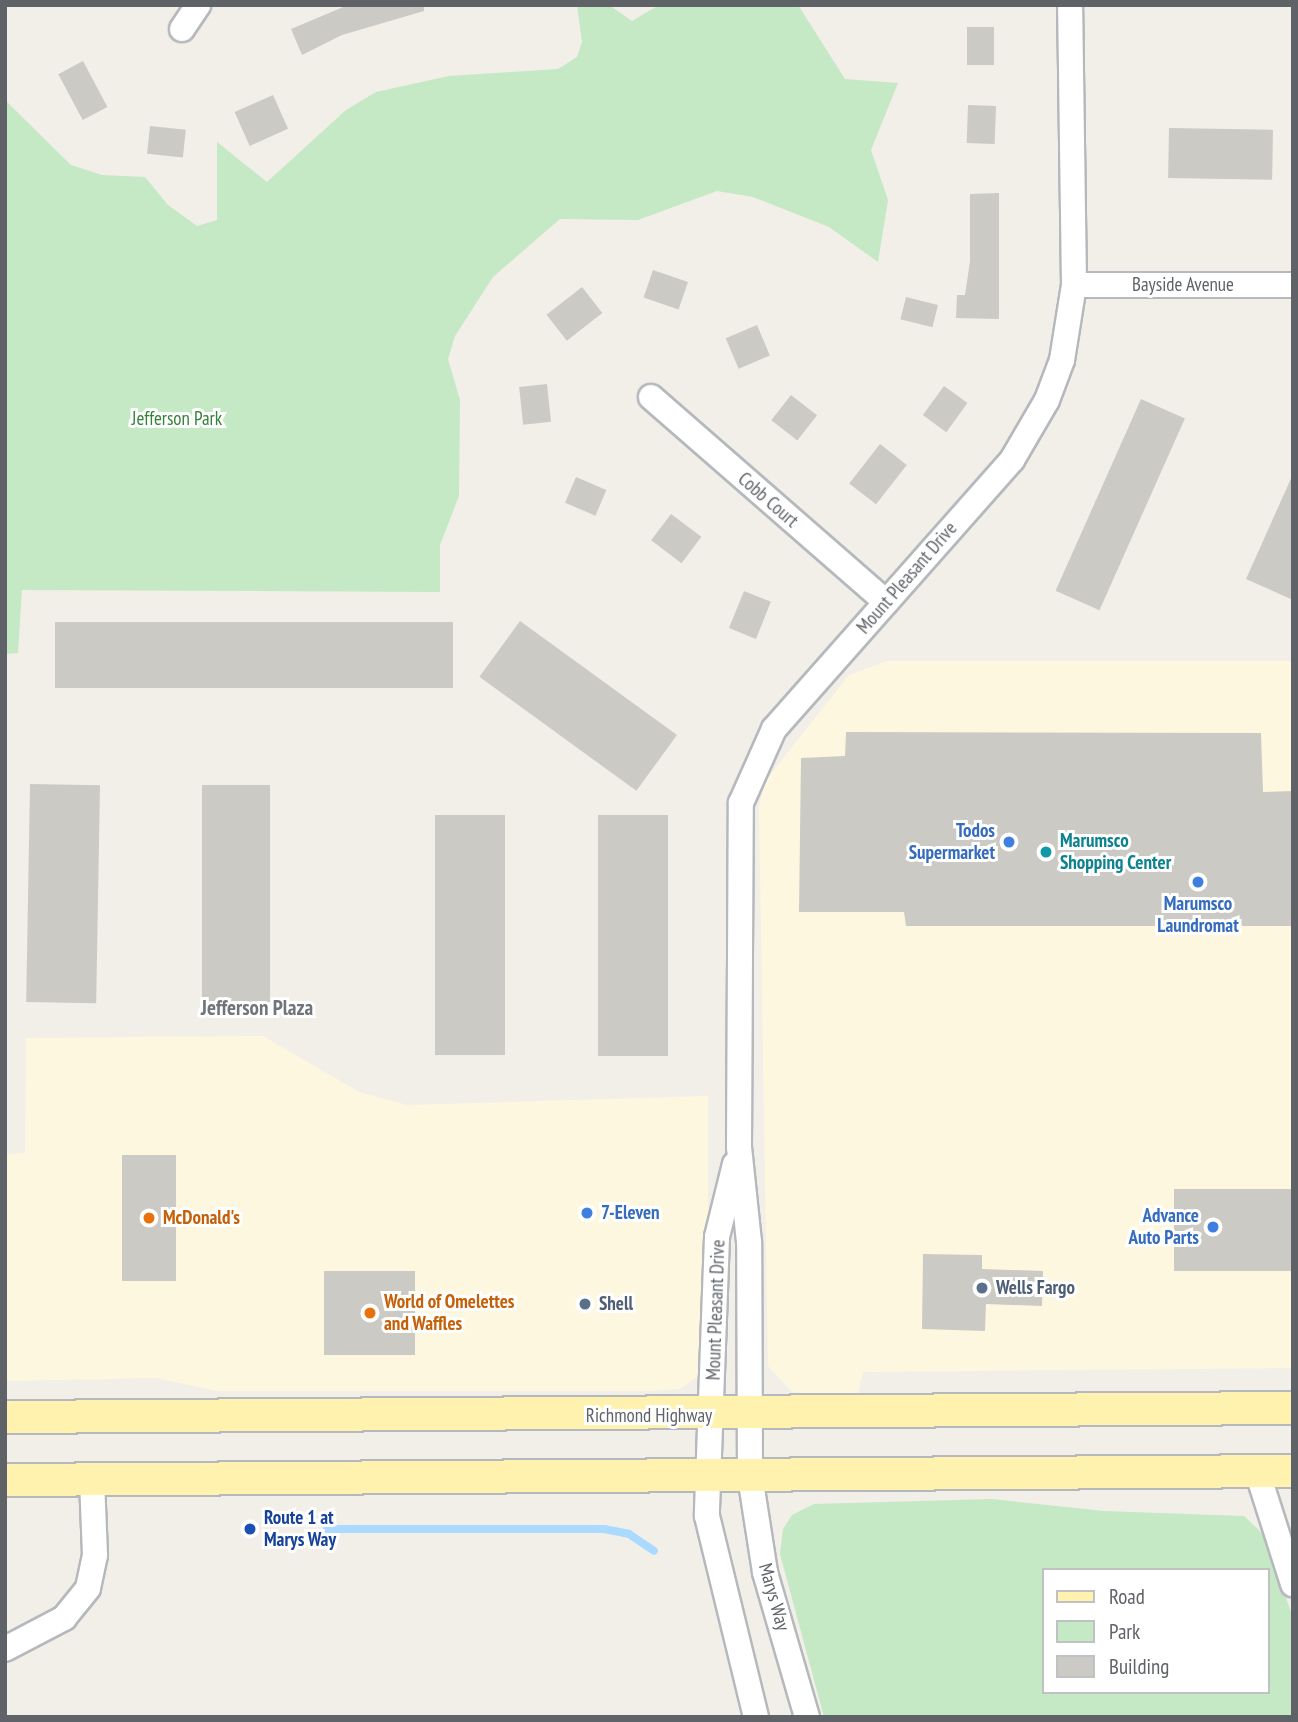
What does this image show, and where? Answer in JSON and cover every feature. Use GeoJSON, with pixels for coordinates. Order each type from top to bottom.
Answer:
{"type":"FeatureCollection","features":[{"type":"Feature","properties":{"kind":"main road","name":"Richmond Highway"},"geometry":{"type":"LineString","coordinates":[[5,1417],[713,1417],[1293,1408]]}},
{"type":"Feature","properties":{"kind":"main road"},"geometry":{"type":"LineString","coordinates":[[5,1480],[1293,1471]]}},
{"type":"Feature","properties":{"kind":"street"},"geometry":{"type":"LineString","coordinates":[[182,29],[198,5]]}},
{"type":"Feature","properties":{"kind":"street","name":"Mount Pleasant Drive"},"geometry":{"type":"LineString","coordinates":[[750,1476],[749,1242],[739,1147],[741,803],[774,729],[1027,438],[1062,360],[1074,285],[1070,5]]}},
{"type":"Feature","properties":{"kind":"street","name":"Bayside Avenue"},"geometry":{"type":"LineString","coordinates":[[1074,285],[1293,285]]}},
{"type":"Feature","properties":{"kind":"street","name":"Cobb Court"},"geometry":{"type":"LineString","coordinates":[[651,397],[886,602]]}},
{"type":"Feature","properties":{"kind":"street","name":"Mount Pleasant Drive"},"geometry":{"type":"LineString","coordinates":[[709,1476],[717,1237],[739,1147]]}},
{"type":"Feature","properties":{"kind":"street"},"geometry":{"type":"LineString","coordinates":[[1257,1471],[1293,1584]]}},
{"type":"Feature","properties":{"kind":"street"},"geometry":{"type":"LineString","coordinates":[[709,1476],[712,1555],[756,1717]]}},
{"type":"Feature","properties":{"kind":"street","name":"Marys Way"},"geometry":{"type":"LineString","coordinates":[[750,1476],[765,1572],[807,1717]]}},
{"type":"Feature","properties":{"kind":"street"},"geometry":{"type":"LineString","coordinates":[[5,1649],[64,1618],[82,1599],[95,1555],[92,1480]]}},
{"type":"Feature","properties":{"kind":"shaded area"},"geometry":{"type":"Polygon","coordinates":[[[887,661],[1293,661],[1293,1368],[863,1372],[857,1398],[792,1392],[768,1366],[759,806],[766,780],[849,675],[887,661]]]}},
{"type":"Feature","properties":{"kind":"shaded area","name":"Jefferson Plaza"},"geometry":{"type":"Polygon","coordinates":[[[263,1036],[359,1092],[407,1105],[708,1096],[708,1338],[697,1377],[680,1389],[651,1391],[218,1391],[156,1378],[5,1381],[5,1154],[25,1153],[26,1038],[263,1036]]]}},
{"type":"Feature","properties":{"kind":"green space","name":"Jefferson Park"},"geometry":{"type":"Polygon","coordinates":[[[577,5],[609,5],[632,21],[659,5],[798,5],[845,79],[898,83],[871,150],[888,200],[878,262],[829,227],[753,197],[717,191],[638,220],[560,219],[493,277],[455,336],[448,359],[460,400],[459,496],[440,545],[440,592],[22,590],[18,653],[5,654],[5,100],[71,165],[102,175],[145,177],[168,205],[197,226],[217,220],[217,142],[267,182],[346,110],[376,92],[449,76],[558,69],[577,57],[582,42],[577,5]]]}},
{"type":"Feature","properties":{"kind":"green space"},"geometry":{"type":"Polygon","coordinates":[[[991,1499],[1104,1511],[1244,1516],[1265,1536],[1293,1618],[1293,1717],[824,1717],[780,1554],[783,1529],[792,1515],[814,1504],[991,1499]]]}},
{"type":"Feature","properties":{"kind":"building"},"geometry":{"type":"Polygon","coordinates":[[[348,5],[424,5],[424,11],[342,35],[302,55],[291,29],[348,5]]]}},
{"type":"Feature","properties":{"kind":"building"},"geometry":{"type":"Polygon","coordinates":[[[967,27],[994,27],[994,65],[967,65],[967,27]]]}},
{"type":"Feature","properties":{"kind":"building"},"geometry":{"type":"Polygon","coordinates":[[[83,61],[107,107],[83,120],[58,74],[83,61]]]}},
{"type":"Feature","properties":{"kind":"building"},"geometry":{"type":"Polygon","coordinates":[[[273,95],[288,129],[250,146],[235,112],[273,95]]]}},
{"type":"Feature","properties":{"kind":"building"},"geometry":{"type":"Polygon","coordinates":[[[968,105],[996,106],[995,144],[967,143],[968,105]]]}},
{"type":"Feature","properties":{"kind":"building"},"geometry":{"type":"Polygon","coordinates":[[[150,126],[186,130],[183,158],[147,154],[150,126]]]}},
{"type":"Feature","properties":{"kind":"building"},"geometry":{"type":"Polygon","coordinates":[[[1169,128],[1273,130],[1272,180],[1168,178],[1169,128]]]}},
{"type":"Feature","properties":{"kind":"building"},"geometry":{"type":"Polygon","coordinates":[[[999,193],[999,319],[956,318],[957,295],[965,295],[970,261],[970,194],[999,193]]]}},
{"type":"Feature","properties":{"kind":"building"},"geometry":{"type":"Polygon","coordinates":[[[653,270],[688,282],[679,309],[644,297],[653,270]]]}},
{"type":"Feature","properties":{"kind":"building"},"geometry":{"type":"Polygon","coordinates":[[[582,287],[602,313],[567,341],[547,315],[582,287]]]}},
{"type":"Feature","properties":{"kind":"building"},"geometry":{"type":"Polygon","coordinates":[[[906,297],[938,305],[932,327],[900,319],[906,297]]]}},
{"type":"Feature","properties":{"kind":"building"},"geometry":{"type":"Polygon","coordinates":[[[757,325],[770,355],[739,369],[726,338],[757,325]]]}},
{"type":"Feature","properties":{"kind":"building"},"geometry":{"type":"Polygon","coordinates":[[[547,384],[551,422],[523,425],[519,387],[547,384]]]}},
{"type":"Feature","properties":{"kind":"building"},"geometry":{"type":"Polygon","coordinates":[[[944,386],[967,403],[946,432],[923,415],[944,386]]]}},
{"type":"Feature","properties":{"kind":"building"},"geometry":{"type":"Polygon","coordinates":[[[791,395],[817,415],[797,441],[771,420],[791,395]]]}},
{"type":"Feature","properties":{"kind":"building"},"geometry":{"type":"Polygon","coordinates":[[[1141,399],[1185,419],[1099,610],[1056,591],[1141,399]]]}},
{"type":"Feature","properties":{"kind":"building"},"geometry":{"type":"Polygon","coordinates":[[[880,444],[907,465],[876,504],[849,483],[880,444]]]}},
{"type":"Feature","properties":{"kind":"building"},"geometry":{"type":"Polygon","coordinates":[[[1293,474],[1293,600],[1246,579],[1293,474]]]}},
{"type":"Feature","properties":{"kind":"building"},"geometry":{"type":"Polygon","coordinates":[[[576,477],[606,490],[595,516],[565,503],[576,477]]]}},
{"type":"Feature","properties":{"kind":"building"},"geometry":{"type":"Polygon","coordinates":[[[671,514],[701,537],[681,563],[651,540],[671,514]]]}},
{"type":"Feature","properties":{"kind":"building"},"geometry":{"type":"Polygon","coordinates":[[[744,591],[771,602],[756,639],[729,628],[744,591]]]}},
{"type":"Feature","properties":{"kind":"building"},"geometry":{"type":"Polygon","coordinates":[[[520,621],[677,735],[636,791],[479,677],[520,621]]]}},
{"type":"Feature","properties":{"kind":"building"},"geometry":{"type":"Polygon","coordinates":[[[55,622],[453,622],[453,688],[55,688],[55,622]]]}},
{"type":"Feature","properties":{"kind":"building","name":"Marumsco Shopping Center"},"geometry":{"type":"Polygon","coordinates":[[[846,732],[1261,733],[1263,792],[1293,791],[1293,926],[906,926],[904,912],[799,912],[801,758],[845,756],[846,732]]]}},
{"type":"Feature","properties":{"kind":"building"},"geometry":{"type":"Polygon","coordinates":[[[30,784],[100,785],[96,1003],[26,1002],[30,784]]]}},
{"type":"Feature","properties":{"kind":"building"},"geometry":{"type":"Polygon","coordinates":[[[202,785],[270,785],[270,1002],[202,1002],[202,785]]]}},
{"type":"Feature","properties":{"kind":"building"},"geometry":{"type":"Polygon","coordinates":[[[435,815],[505,815],[505,1055],[435,1055],[435,815]]]}},
{"type":"Feature","properties":{"kind":"building"},"geometry":{"type":"Polygon","coordinates":[[[598,815],[668,815],[668,1056],[598,1056],[598,815]]]}},
{"type":"Feature","properties":{"kind":"building","name":"McDonald's"},"geometry":{"type":"Polygon","coordinates":[[[122,1155],[176,1155],[176,1281],[122,1281],[122,1155]]]}},
{"type":"Feature","properties":{"kind":"building"},"geometry":{"type":"Polygon","coordinates":[[[1174,1189],[1293,1189],[1293,1271],[1174,1271],[1174,1189]]]}},
{"type":"Feature","properties":{"kind":"building","name":"Wells Fargo"},"geometry":{"type":"Polygon","coordinates":[[[923,1254],[982,1255],[982,1269],[1043,1271],[1042,1306],[986,1304],[985,1331],[922,1329],[923,1254]]]}},
{"type":"Feature","properties":{"kind":"building","name":"World of Omelettes and Waffles"},"geometry":{"type":"Polygon","coordinates":[[[324,1271],[415,1271],[415,1355],[324,1355],[324,1271]]]}},
{"type":"Feature","properties":{"kind":"waterway"},"geometry":{"type":"LineString","coordinates":[[327,1529],[604,1529],[629,1534],[654,1551]]}},
{"type":"Feature","properties":{"kind":"place","name":"Todos Supermarket"},"geometry":{"type":"Point","coordinates":[1009,842]}},
{"type":"Feature","properties":{"kind":"place","name":"Marumsco Shopping Center"},"geometry":{"type":"Point","coordinates":[1046,852]}},
{"type":"Feature","properties":{"kind":"place","name":"Marumsco Laundromat"},"geometry":{"type":"Point","coordinates":[1198,882]}},
{"type":"Feature","properties":{"kind":"place","name":"7-Eleven"},"geometry":{"type":"Point","coordinates":[587,1213]}},
{"type":"Feature","properties":{"kind":"place","name":"McDonald's"},"geometry":{"type":"Point","coordinates":[149,1218]}},
{"type":"Feature","properties":{"kind":"place","name":"Advance Auto Parts"},"geometry":{"type":"Point","coordinates":[1213,1227]}},
{"type":"Feature","properties":{"kind":"place","name":"Wells Fargo"},"geometry":{"type":"Point","coordinates":[982,1288]}},
{"type":"Feature","properties":{"kind":"place","name":"Shell"},"geometry":{"type":"Point","coordinates":[585,1304]}},
{"type":"Feature","properties":{"kind":"place","name":"World of Omelettes and Waffles"},"geometry":{"type":"Point","coordinates":[370,1313]}},
{"type":"Feature","properties":{"kind":"place","name":"Route 1 at Marys Way"},"geometry":{"type":"Point","coordinates":[250,1529]}},
{"type":"Feature","properties":{"kind":"district","name":"Jefferson Plaza"},"geometry":{"type":"Point","coordinates":[257,1008]}}]}
